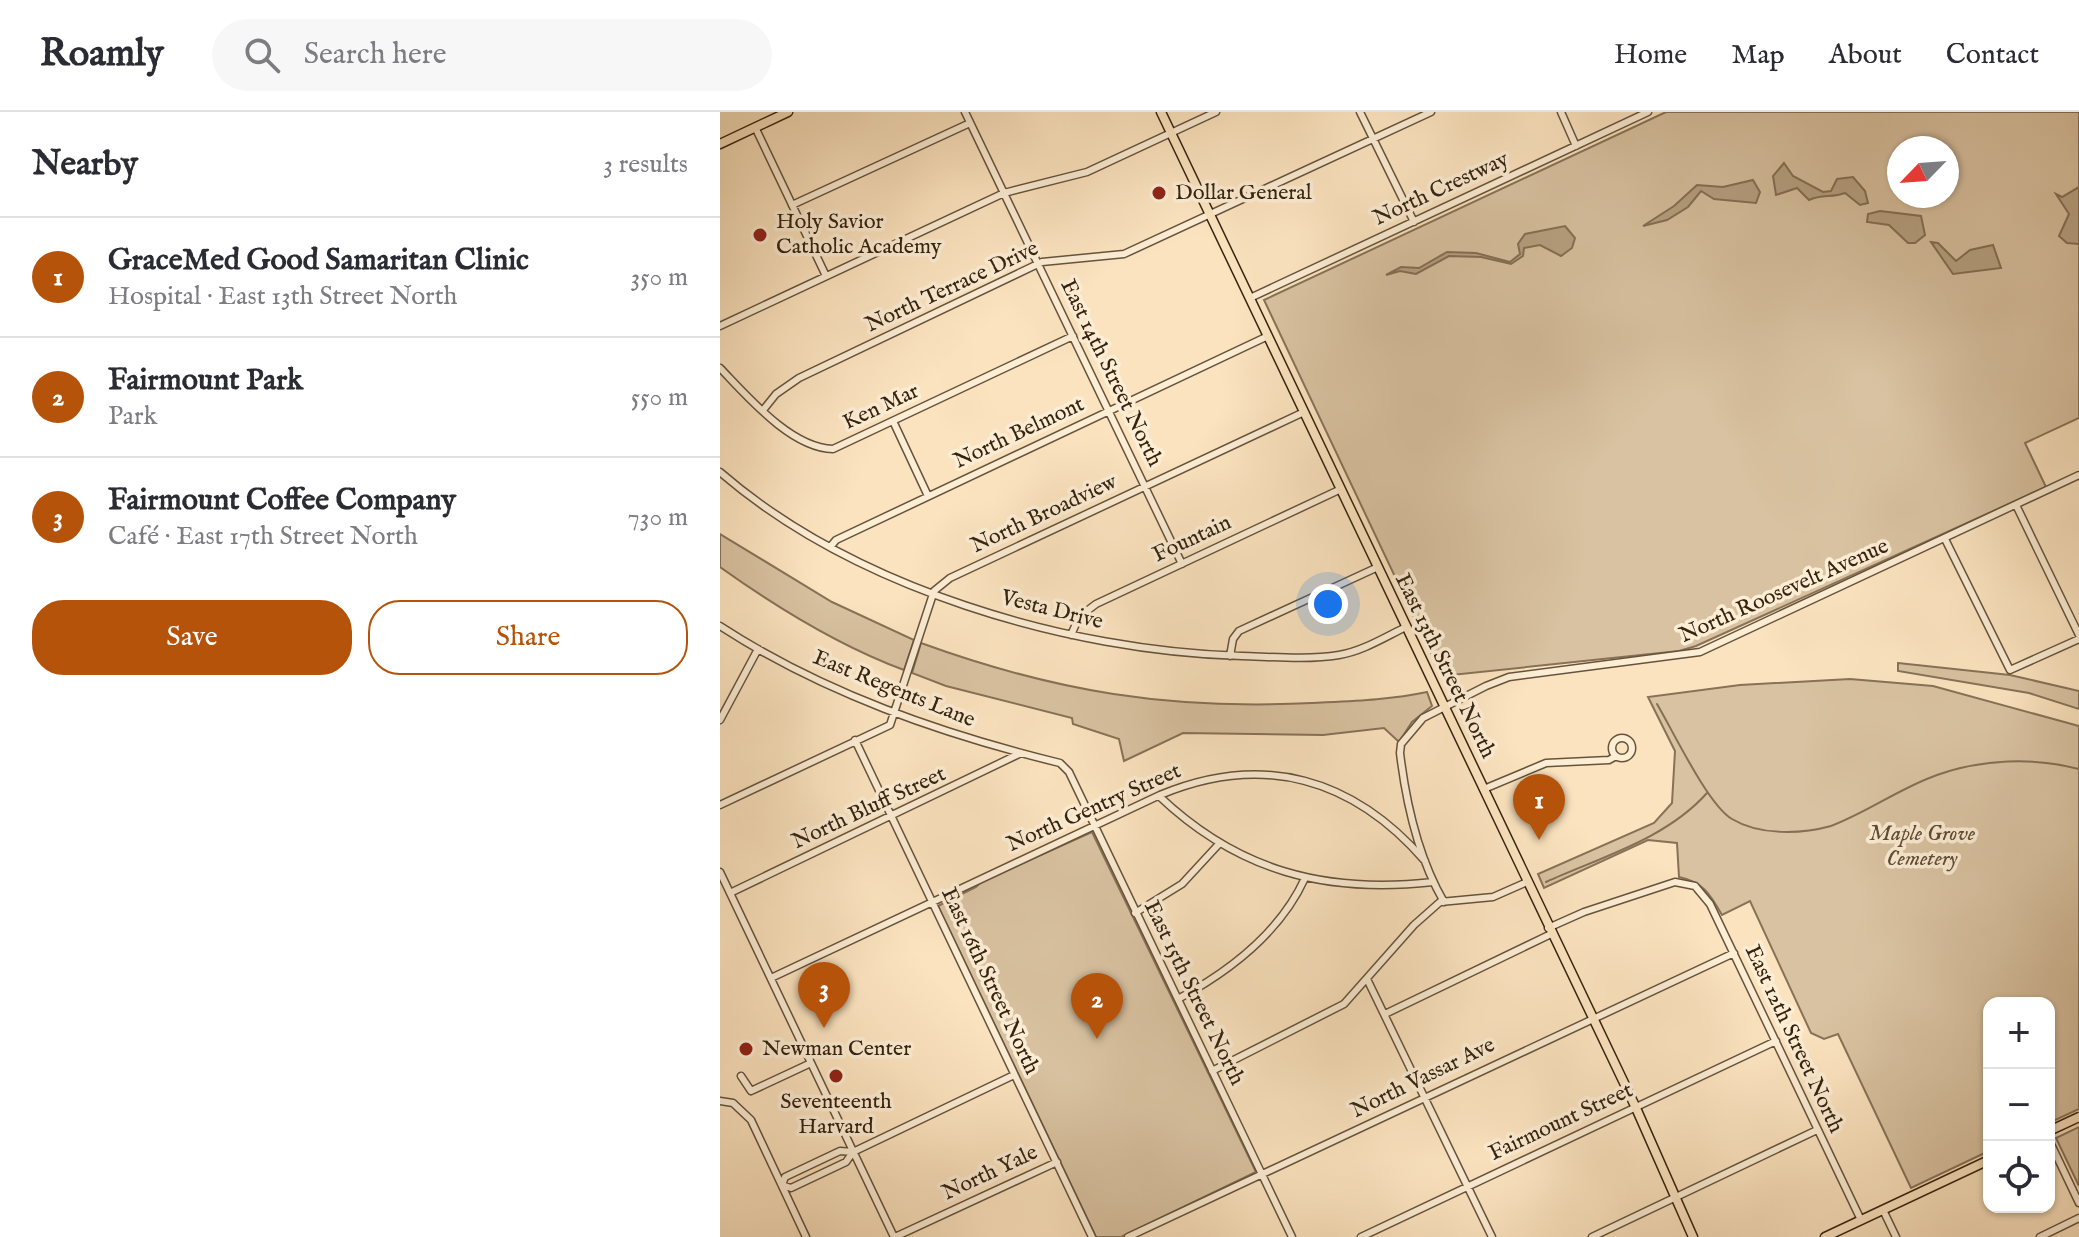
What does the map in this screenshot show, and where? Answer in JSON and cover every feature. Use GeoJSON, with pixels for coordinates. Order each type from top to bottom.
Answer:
{"type":"FeatureCollection","features":[{"type":"Feature","properties":{"kind":"main road"},"geometry":{"type":"LineString","coordinates":[[720,144],[788,112]]}},
{"type":"Feature","properties":{"kind":"main road","name":"East 13th Street North"},"geometry":{"type":"LineString","coordinates":[[1161,112],[1636,1108],[1693,1237]]}},
{"type":"Feature","properties":{"kind":"main road"},"geometry":{"type":"LineString","coordinates":[[2055,1128],[2079,1117]]}},
{"type":"Feature","properties":{"kind":"main road"},"geometry":{"type":"LineString","coordinates":[[1825,1237],[1983,1163]]}},
{"type":"Feature","properties":{"kind":"street"},"geometry":{"type":"LineString","coordinates":[[765,112],[769,121]]}},
{"type":"Feature","properties":{"kind":"street","name":"East 14th Street North"},"geometry":{"type":"LineString","coordinates":[[965,112],[1182,564]]}},
{"type":"Feature","properties":{"kind":"street"},"geometry":{"type":"LineString","coordinates":[[720,326],[1004,193],[1087,172],[1216,112]]}},
{"type":"Feature","properties":{"kind":"street"},"geometry":{"type":"LineString","coordinates":[[1360,112],[1414,222]]}},
{"type":"Feature","properties":{"kind":"street","name":"North Terrace Drive"},"geometry":{"type":"LineString","coordinates":[[764,409],[776,394],[799,378],[1039,264],[1124,254],[1431,112]]}},
{"type":"Feature","properties":{"kind":"street"},"geometry":{"type":"LineString","coordinates":[[1561,112],[1576,146]]}},
{"type":"Feature","properties":{"kind":"street","name":"North Crestway"},"geometry":{"type":"LineString","coordinates":[[1250,298],[1648,112]]}},
{"type":"Feature","properties":{"kind":"street"},"geometry":{"type":"LineString","coordinates":[[792,205],[970,123]]}},
{"type":"Feature","properties":{"kind":"street"},"geometry":{"type":"LineString","coordinates":[[755,127],[826,276]]}},
{"type":"Feature","properties":{"kind":"street","name":"Ken Mar"},"geometry":{"type":"LineString","coordinates":[[720,368],[795,438],[816,449],[833,449],[1073,336]]}},
{"type":"Feature","properties":{"kind":"street","name":"North Belmont"},"geometry":{"type":"LineString","coordinates":[[831,546],[836,540],[1268,336]]}},
{"type":"Feature","properties":{"kind":"street","name":"North Broadview"},"geometry":{"type":"LineString","coordinates":[[933,593],[950,578],[1304,412]]}},
{"type":"Feature","properties":{"kind":"street"},"geometry":{"type":"LineString","coordinates":[[893,421],[928,496]]}},
{"type":"Feature","properties":{"kind":"street","name":"Vesta Drive"},"geometry":{"type":"LineString","coordinates":[[720,472],[776,514],[831,546],[933,593],[1015,622],[1071,635],[1107,643],[1230,656],[1339,655],[1406,627]]}},
{"type":"Feature","properties":{"kind":"street","name":"North Roosevelt Avenue"},"geometry":{"type":"LineString","coordinates":[[1444,902],[1433,882],[1411,815],[1400,753],[1401,744],[1423,718],[1509,677],[1700,652],[2079,475]]}},
{"type":"Feature","properties":{"kind":"street","name":"Fountain"},"geometry":{"type":"LineString","coordinates":[[1071,635],[1074,624],[1086,610],[1341,489]]}},
{"type":"Feature","properties":{"kind":"street"},"geometry":{"type":"LineString","coordinates":[[1945,539],[2010,670],[2079,637],[2016,505]]}},
{"type":"Feature","properties":{"kind":"street"},"geometry":{"type":"LineString","coordinates":[[1230,656],[1233,639],[1239,631],[1378,567]]}},
{"type":"Feature","properties":{"kind":"street"},"geometry":{"type":"LineString","coordinates":[[720,805],[890,725],[933,593]]}},
{"type":"Feature","properties":{"kind":"street","name":"East Regents Lane"},"geometry":{"type":"LineString","coordinates":[[720,626],[831,687],[985,745],[1062,765]]}},
{"type":"Feature","properties":{"kind":"street"},"geometry":{"type":"LineString","coordinates":[[720,720],[758,649]]}},
{"type":"Feature","properties":{"kind":"street","name":"East 16th Street North"},"geometry":{"type":"LineString","coordinates":[[855,740],[1092,1237]]}},
{"type":"Feature","properties":{"kind":"street","name":"North Bluff Street"},"geometry":{"type":"LineString","coordinates":[[730,893],[1021,753]]}},
{"type":"Feature","properties":{"kind":"street"},"geometry":{"type":"LineString","coordinates":[[1484,789],[1546,763],[1609,760],[1616,756]]}},
{"type":"Feature","properties":{"kind":"street","name":"East 15th Street North"},"geometry":{"type":"LineString","coordinates":[[1062,765],[1095,826],[1292,1237]]}},
{"type":"Feature","properties":{"kind":"street","name":"North Gentry Street"},"geometry":{"type":"LineString","coordinates":[[771,978],[1159,796],[1218,775],[1253,773],[1298,778],[1366,806],[1405,837],[1428,863]]}},
{"type":"Feature","properties":{"kind":"street"},"geometry":{"type":"LineString","coordinates":[[1159,796],[1218,845],[1254,862],[1305,878],[1361,885],[1433,882]]}},
{"type":"Feature","properties":{"kind":"street"},"geometry":{"type":"LineString","coordinates":[[1135,913],[1182,884],[1218,845]]}},
{"type":"Feature","properties":{"kind":"street"},"geometry":{"type":"LineString","coordinates":[[720,872],[894,1237]]}},
{"type":"Feature","properties":{"kind":"street"},"geometry":{"type":"LineString","coordinates":[[1178,999],[1212,981],[1264,939],[1296,898],[1305,878]]}},
{"type":"Feature","properties":{"kind":"street"},"geometry":{"type":"LineString","coordinates":[[1212,1071],[1344,1004],[1414,925],[1444,902],[1493,897],[1527,882]]}},
{"type":"Feature","properties":{"kind":"street","name":"East 12th Street North"},"geometry":{"type":"LineString","coordinates":[[1550,931],[1584,912],[1675,882],[1695,886],[1710,904],[1861,1220]]}},
{"type":"Feature","properties":{"kind":"street"},"geometry":{"type":"LineString","coordinates":[[1385,1014],[1550,931]]}},
{"type":"Feature","properties":{"kind":"street","name":"North Vassar Ave"},"geometry":{"type":"LineString","coordinates":[[1128,1237],[1734,953]]}},
{"type":"Feature","properties":{"kind":"street"},"geometry":{"type":"LineString","coordinates":[[1367,979],[1492,1237]]}},
{"type":"Feature","properties":{"kind":"street","name":"Fairmount Street"},"geometry":{"type":"LineString","coordinates":[[1361,1237],[1776,1041]]}},
{"type":"Feature","properties":{"kind":"street"},"geometry":{"type":"LineString","coordinates":[[741,1076],[751,1091],[811,1063]]}},
{"type":"Feature","properties":{"kind":"street"},"geometry":{"type":"LineString","coordinates":[[782,1185],[791,1188],[846,1162],[853,1152],[1014,1075]]}},
{"type":"Feature","properties":{"kind":"street"},"geometry":{"type":"LineString","coordinates":[[720,1101],[733,1103],[751,1120],[806,1237]]}},
{"type":"Feature","properties":{"kind":"street"},"geometry":{"type":"LineString","coordinates":[[1592,1237],[1817,1130]]}},
{"type":"Feature","properties":{"kind":"street"},"geometry":{"type":"LineString","coordinates":[[2049,1141],[2079,1203]]}},
{"type":"Feature","properties":{"kind":"street"},"geometry":{"type":"LineString","coordinates":[[782,1185],[785,1177],[840,1151],[853,1152]]}},
{"type":"Feature","properties":{"kind":"street","name":"North Yale"},"geometry":{"type":"LineString","coordinates":[[894,1237],[1057,1162]]}},
{"type":"Feature","properties":{"kind":"street"},"geometry":{"type":"LineString","coordinates":[[1883,1210],[1896,1237]]}},
{"type":"Feature","properties":{"kind":"street"},"geometry":{"type":"LineString","coordinates":[[2040,1237],[2079,1218]]}},
{"type":"Feature","properties":{"kind":"green space"},"geometry":{"type":"Polygon","coordinates":[[[1666,112],[2079,112],[2079,418],[2025,443],[2046,487],[1696,646],[1679,651],[1442,676],[1264,300],[1666,112]]]}},
{"type":"Feature","properties":{"kind":"green space"},"geometry":{"type":"Polygon","coordinates":[[[720,534],[832,602],[914,640],[904,670],[809,624],[720,567],[720,534]]]}},
{"type":"Feature","properties":{"kind":"green space"},"geometry":{"type":"Polygon","coordinates":[[[921,643],[1019,674],[1114,694],[1161,700],[1312,703],[1427,692],[1432,706],[1412,722],[1399,742],[1384,728],[1323,735],[1183,733],[1124,761],[1119,739],[1073,724],[1072,718],[946,686],[912,673],[921,643]]]}},
{"type":"Feature","properties":{"kind":"green space"},"geometry":{"type":"Polygon","coordinates":[[[1898,663],[2010,675],[2079,691],[2079,709],[2029,693],[1898,671],[1898,663]]]}},
{"type":"Feature","properties":{"kind":"green space","name":"Maple Grove Cemetery"},"geometry":{"type":"Polygon","coordinates":[[[1850,679],[1933,686],[2079,726],[2079,1109],[2055,1120],[2055,997],[1983,997],[1983,1154],[1911,1188],[1838,1034],[1824,1039],[1811,1033],[1750,901],[1722,915],[1705,890],[1679,877],[1677,843],[1648,840],[1544,888],[1538,874],[1654,823],[1672,803],[1675,751],[1648,697],[1740,685],[1850,679]]]}},
{"type":"Feature","properties":{"kind":"green space"},"geometry":{"type":"Polygon","coordinates":[[[1092,832],[1256,1172],[1121,1237],[1096,1237],[938,906],[981,882],[1092,832]]]}},
{"type":"Feature","properties":{"kind":"green space"},"geometry":{"type":"Polygon","coordinates":[[[2079,1127],[2079,1186],[2056,1138],[2079,1127]]]}},
{"type":"Feature","properties":{"kind":"shaded area"},"geometry":{"type":"Polygon","coordinates":[[[1784,163],[1793,176],[1823,192],[1831,191],[1837,179],[1853,177],[1865,191],[1868,203],[1860,205],[1845,193],[1809,200],[1797,188],[1776,195],[1773,176],[1784,163]]]}},
{"type":"Feature","properties":{"kind":"shaded area"},"geometry":{"type":"Polygon","coordinates":[[[1753,180],[1760,192],[1756,203],[1714,199],[1701,191],[1688,207],[1667,220],[1643,226],[1674,206],[1697,185],[1723,187],[1753,180]]]}},
{"type":"Feature","properties":{"kind":"shaded area"},"geometry":{"type":"Polygon","coordinates":[[[2079,187],[2079,244],[2067,243],[2059,236],[2069,214],[2056,194],[2062,197],[2079,187]]]}},
{"type":"Feature","properties":{"kind":"shaded area"},"geometry":{"type":"Polygon","coordinates":[[[1880,211],[1921,216],[1925,235],[1915,243],[1908,243],[1889,225],[1867,222],[1868,214],[1880,211]]]}},
{"type":"Feature","properties":{"kind":"shaded area"},"geometry":{"type":"Polygon","coordinates":[[[1565,226],[1575,238],[1572,248],[1561,256],[1540,245],[1524,248],[1523,256],[1511,264],[1481,257],[1449,256],[1416,274],[1400,271],[1386,275],[1401,267],[1419,268],[1447,252],[1476,253],[1510,262],[1520,254],[1518,244],[1525,234],[1565,226]]]}},
{"type":"Feature","properties":{"kind":"shaded area"},"geometry":{"type":"Polygon","coordinates":[[[1931,242],[1938,243],[1956,261],[1970,250],[1993,245],[2001,268],[1953,274],[1931,242]]]}},
{"type":"Feature","properties":{"kind":"waterway"},"geometry":{"type":"LineString","coordinates":[[1657,704],[1712,799],[1732,819],[1768,831],[1807,831],[1831,826],[1923,780],[1972,766],[2026,761],[2079,769]]}},
{"type":"Feature","properties":{"kind":"waterway"},"geometry":{"type":"LineString","coordinates":[[1546,882],[1653,835],[1691,809],[1707,793]]}},
{"type":"Feature","properties":{"kind":"place","name":"Dollar General"},"geometry":{"type":"Point","coordinates":[1159,193]}},
{"type":"Feature","properties":{"kind":"place","name":"Holy Savior Catholic Academy"},"geometry":{"type":"Point","coordinates":[760,235]}},
{"type":"Feature","properties":{"kind":"place","name":"GraceMed Good Samaritan Clinic"},"geometry":{"type":"Point","coordinates":[1539,840]}},
{"type":"Feature","properties":{"kind":"place","name":"Fairmount Coffee Company"},"geometry":{"type":"Point","coordinates":[824,1028]}},
{"type":"Feature","properties":{"kind":"place","name":"Fairmount Park"},"geometry":{"type":"Point","coordinates":[1097,1039]}},
{"type":"Feature","properties":{"kind":"place","name":"Newman Center"},"geometry":{"type":"Point","coordinates":[746,1049]}},
{"type":"Feature","properties":{"kind":"place","name":"Seventeenth Harvard"},"geometry":{"type":"Point","coordinates":[836,1076]}}]}
